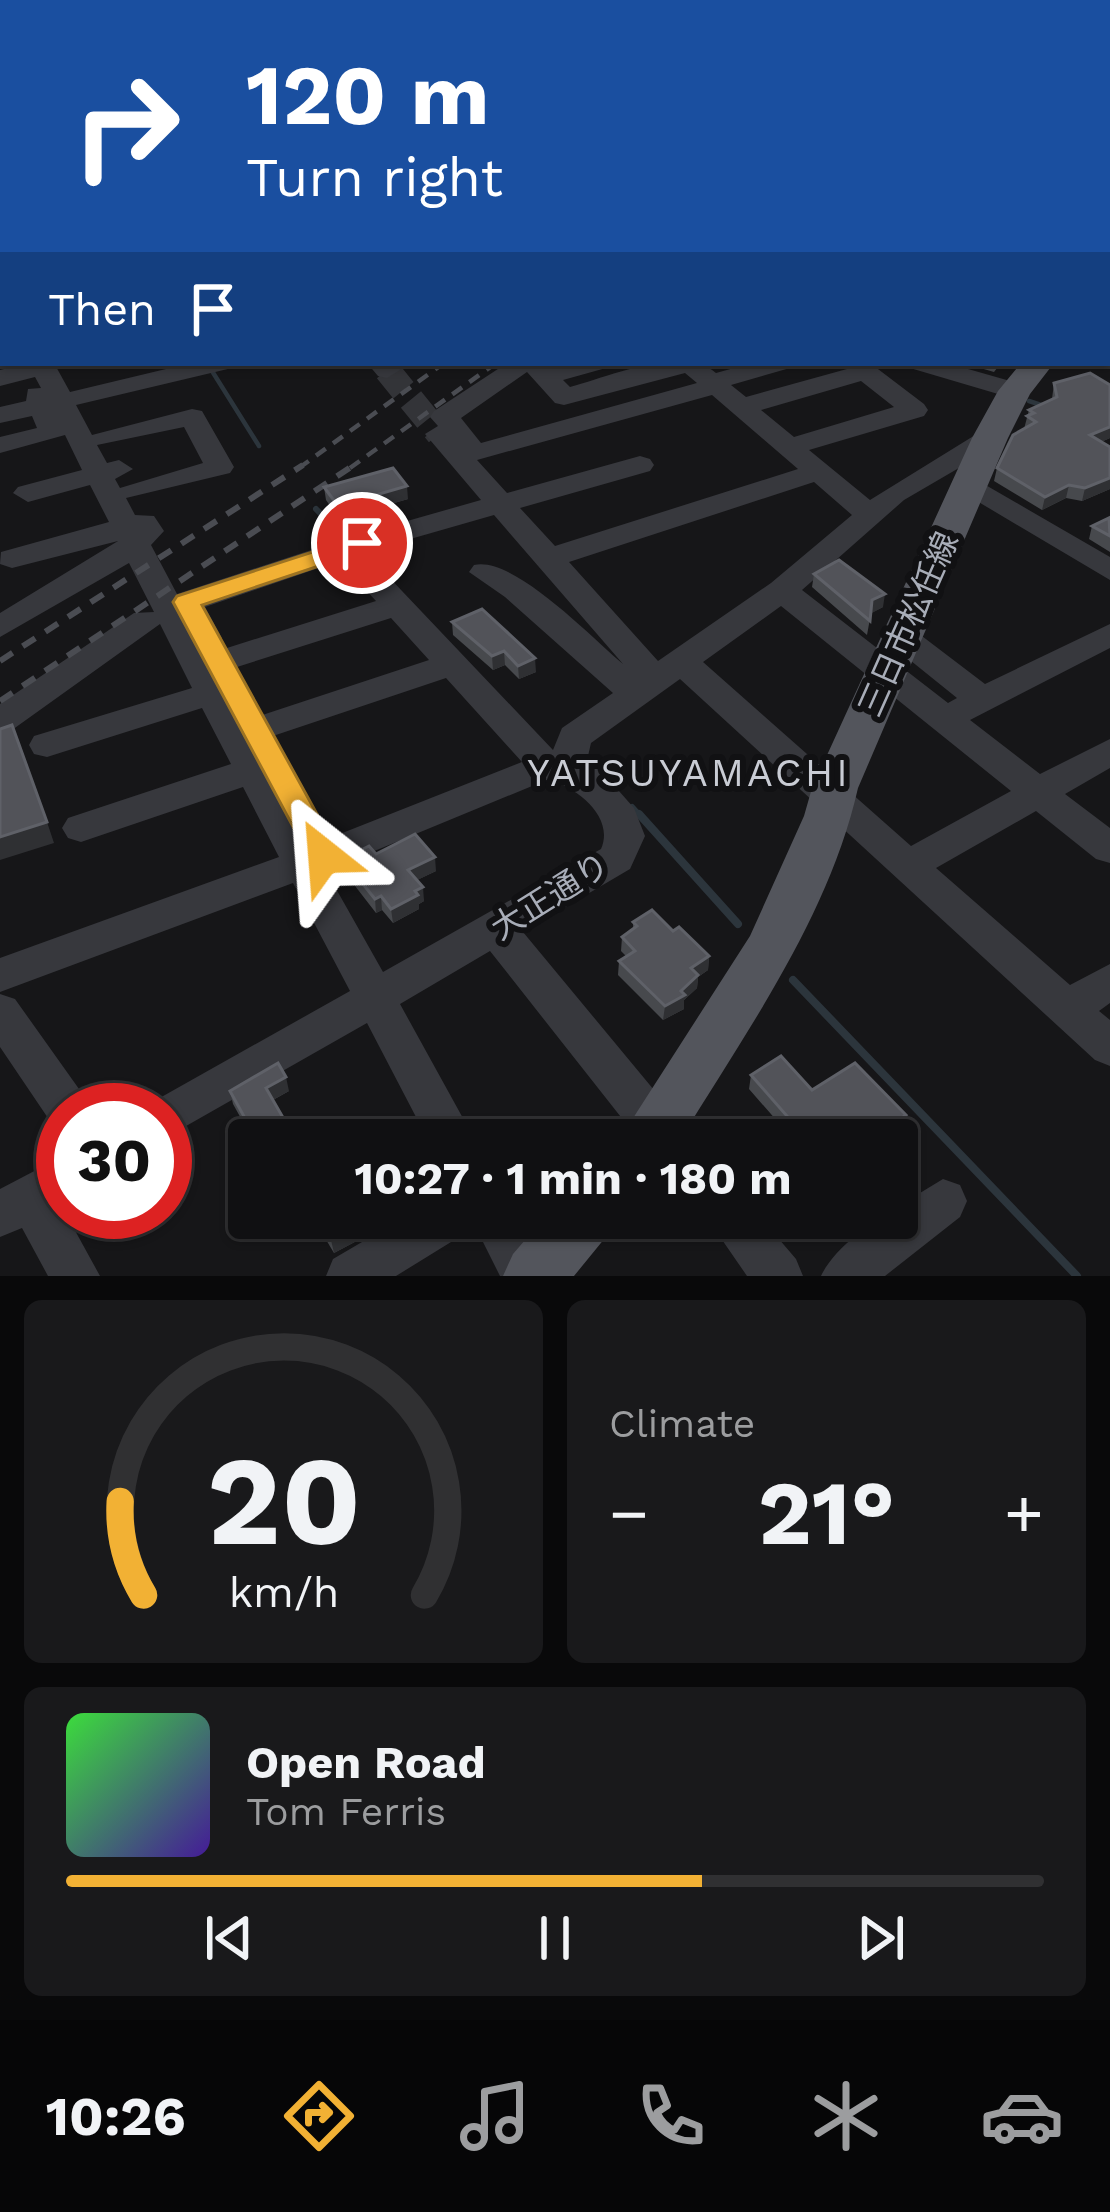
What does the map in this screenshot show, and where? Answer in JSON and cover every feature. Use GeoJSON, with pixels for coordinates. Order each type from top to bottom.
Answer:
{"type":"FeatureCollection","features":[{"type":"Feature","properties":{"kind":"main road","name":"三日市松任線"},"geometry":{"type":"LineString","coordinates":[[668,1119],[771,946],[990,438],[1027,377]]}},
{"type":"Feature","properties":{"kind":"main road"},"geometry":{"type":"LineString","coordinates":[[531,1276],[564,1239]]}},
{"type":"Feature","properties":{"kind":"street"},"geometry":{"type":"LineString","coordinates":[[61,366],[75,411],[246,778]]}},
{"type":"Feature","properties":{"kind":"street"},"geometry":{"type":"LineString","coordinates":[[75,411],[211,366]]}},
{"type":"Feature","properties":{"kind":"street"},"geometry":{"type":"LineString","coordinates":[[496,496],[492,472],[479,452],[444,417],[535,367],[564,398],[760,366]]}},
{"type":"Feature","properties":{"kind":"street"},"geometry":{"type":"LineString","coordinates":[[942,366],[1027,377]]}},
{"type":"Feature","properties":{"kind":"street"},"geometry":{"type":"LineString","coordinates":[[0,628],[62,589],[147,521],[104,438],[22,369]]}},
{"type":"Feature","properties":{"kind":"street"},"geometry":{"type":"LineString","coordinates":[[0,445],[52,432],[22,369]]}},
{"type":"Feature","properties":{"kind":"street"},"geometry":{"type":"LineString","coordinates":[[741,407],[865,372],[914,410],[788,447]]}},
{"type":"Feature","properties":{"kind":"street"},"geometry":{"type":"LineString","coordinates":[[702,374],[869,514]]}},
{"type":"Feature","properties":{"kind":"street"},"geometry":{"type":"LineString","coordinates":[[479,452],[702,374]]}},
{"type":"Feature","properties":{"kind":"street"},"geometry":{"type":"LineString","coordinates":[[0,416],[41,406]]}},
{"type":"Feature","properties":{"kind":"street"},"geometry":{"type":"LineString","coordinates":[[28,493],[82,479],[127,480],[220,467],[192,417],[104,438]]}},
{"type":"Feature","properties":{"kind":"street"},"geometry":{"type":"LineString","coordinates":[[439,434],[656,676]]}},
{"type":"Feature","properties":{"kind":"street"},"geometry":{"type":"LineString","coordinates":[[566,771],[575,737],[782,590],[894,494],[990,438]]}},
{"type":"Feature","properties":{"kind":"street"},"geometry":{"type":"LineString","coordinates":[[304,863],[248,715],[186,602],[496,496],[640,464]]}},
{"type":"Feature","properties":{"kind":"street"},"geometry":{"type":"LineString","coordinates":[[550,558],[817,472]]}},
{"type":"Feature","properties":{"kind":"street"},"geometry":{"type":"LineString","coordinates":[[82,479],[114,544]]}},
{"type":"Feature","properties":{"kind":"street"},"geometry":{"type":"LineString","coordinates":[[970,485],[1110,571]]}},
{"type":"Feature","properties":{"kind":"street"},"geometry":{"type":"LineString","coordinates":[[12,559],[114,544]]}},
{"type":"Feature","properties":{"kind":"street"},"geometry":{"type":"LineString","coordinates":[[350,548],[452,664],[566,771]]}},
{"type":"Feature","properties":{"kind":"street"},"geometry":{"type":"LineString","coordinates":[[485,572],[516,590],[561,632],[656,676],[833,797],[1110,1047]]}},
{"type":"Feature","properties":{"kind":"street"},"geometry":{"type":"LineString","coordinates":[[0,605],[62,589]]}},
{"type":"Feature","properties":{"kind":"street"},"geometry":{"type":"LineString","coordinates":[[782,590],[983,700]]}},
{"type":"Feature","properties":{"kind":"street"},"geometry":{"type":"LineString","coordinates":[[188,605],[155,614],[200,705],[304,863],[441,1119]]}},
{"type":"Feature","properties":{"kind":"street"},"geometry":{"type":"LineString","coordinates":[[219,662],[399,605]]}},
{"type":"Feature","properties":{"kind":"street"},"geometry":{"type":"LineString","coordinates":[[561,632],[599,616]]}},
{"type":"Feature","properties":{"kind":"street"},"geometry":{"type":"LineString","coordinates":[[0,722],[146,620]]}},
{"type":"Feature","properties":{"kind":"street"},"geometry":{"type":"LineString","coordinates":[[946,718],[1110,635]]}},
{"type":"Feature","properties":{"kind":"street"},"geometry":{"type":"LineString","coordinates":[[894,654],[946,718],[1110,849]]}},
{"type":"Feature","properties":{"kind":"street"},"geometry":{"type":"LineString","coordinates":[[47,745],[200,705],[248,715],[452,664]]}},
{"type":"Feature","properties":{"kind":"street"},"geometry":{"type":"LineString","coordinates":[[910,865],[1110,752]]}},
{"type":"Feature","properties":{"kind":"street"},"geometry":{"type":"LineString","coordinates":[[0,975],[566,771]]}},
{"type":"Feature","properties":{"kind":"street","name":"大正通り"},"geometry":{"type":"LineString","coordinates":[[192,1103],[616,860],[626,836],[621,818],[566,771]]}},
{"type":"Feature","properties":{"kind":"street"},"geometry":{"type":"LineString","coordinates":[[82,828],[246,778]]}},
{"type":"Feature","properties":{"kind":"street"},"geometry":{"type":"LineString","coordinates":[[497,930],[645,1119]]}},
{"type":"Feature","properties":{"kind":"street"},"geometry":{"type":"LineString","coordinates":[[1068,1009],[1110,981]]}},
{"type":"Feature","properties":{"kind":"street"},"geometry":{"type":"LineString","coordinates":[[0,1012],[49,1083]]}},
{"type":"Feature","properties":{"kind":"street"},"geometry":{"type":"LineString","coordinates":[[31,1197],[75,1276]]}},
{"type":"Feature","properties":{"kind":"street"},"geometry":{"type":"LineString","coordinates":[[846,1276],[943,1201]]}},
{"type":"Feature","properties":{"kind":"street"},"geometry":{"type":"LineString","coordinates":[[351,1276],[412,1239]]}},
{"type":"Feature","properties":{"kind":"street"},"geometry":{"type":"LineString","coordinates":[[508,1239],[531,1276]]}},
{"type":"Feature","properties":{"kind":"street"},"geometry":{"type":"LineString","coordinates":[[748,1239],[778,1276]]}},
{"type":"Feature","properties":{"kind":"building"},"geometry":{"type":"Polygon","coordinates":[[[1090,373],[1110,385],[1110,427],[1090,435],[1110,447],[1110,478],[1085,488],[1069,485],[1045,497],[997,468],[1013,435],[1036,422],[1027,416],[1034,413],[1029,410],[1057,397],[1054,383],[1090,373]]]}},
{"type":"Feature","properties":{"kind":"building"},"geometry":{"type":"Polygon","coordinates":[[[393,468],[407,486],[338,506],[324,487],[393,468]]]}},
{"type":"Feature","properties":{"kind":"building"},"geometry":{"type":"Polygon","coordinates":[[[1109,518],[1110,536],[1092,526],[1109,518]]]}},
{"type":"Feature","properties":{"kind":"building"},"geometry":{"type":"Polygon","coordinates":[[[839,560],[885,594],[872,600],[870,621],[814,574],[839,560]]]}},
{"type":"Feature","properties":{"kind":"building"},"geometry":{"type":"Polygon","coordinates":[[[482,609],[535,658],[518,666],[504,651],[492,656],[452,622],[482,609]]]}},
{"type":"Feature","properties":{"kind":"building"},"geometry":{"type":"Polygon","coordinates":[[[12,725],[47,822],[0,837],[0,729],[12,725]]]}},
{"type":"Feature","properties":{"kind":"building"},"geometry":{"type":"Polygon","coordinates":[[[415,834],[435,857],[408,870],[423,887],[415,891],[418,895],[391,909],[381,896],[375,899],[343,859],[369,846],[376,854],[415,834]]]}},
{"type":"Feature","properties":{"kind":"building"},"geometry":{"type":"Polygon","coordinates":[[[652,910],[673,931],[679,927],[709,956],[691,968],[698,975],[681,991],[685,995],[665,1006],[619,961],[635,951],[622,937],[637,926],[633,922],[652,910]]]}},
{"type":"Feature","properties":{"kind":"building"},"geometry":{"type":"Polygon","coordinates":[[[781,1056],[812,1090],[855,1063],[906,1115],[900,1119],[790,1119],[751,1075],[781,1056]]]}},
{"type":"Feature","properties":{"kind":"building"},"geometry":{"type":"Polygon","coordinates":[[[278,1063],[286,1077],[266,1088],[284,1119],[245,1119],[230,1091],[278,1063]]]}},
{"type":"Feature","properties":{"kind":"waterway"},"geometry":{"type":"LineString","coordinates":[[209,366],[259,446]]}},
{"type":"Feature","properties":{"kind":"waterway"},"geometry":{"type":"LineString","coordinates":[[1029,401],[1044,406]]}},
{"type":"Feature","properties":{"kind":"waterway"},"geometry":{"type":"LineString","coordinates":[[316,509],[348,542]]}},
{"type":"Feature","properties":{"kind":"waterway"},"geometry":{"type":"LineString","coordinates":[[632,807],[641,817]]}},
{"type":"Feature","properties":{"kind":"waterway"},"geometry":{"type":"LineString","coordinates":[[639,814],[738,924]]}},
{"type":"Feature","properties":{"kind":"waterway"},"geometry":{"type":"LineString","coordinates":[[793,980],[1077,1276]]}},
{"type":"Feature","properties":{"kind":"tunnel"},"geometry":{"type":"LineString","coordinates":[[387,370],[439,434]]}},
{"type":"Feature","properties":{"kind":"railway"},"geometry":{"type":"LineString","coordinates":[[299,468],[440,366]]}},
{"type":"Feature","properties":{"kind":"railway"},"geometry":{"type":"LineString","coordinates":[[350,468],[492,366]]}},
{"type":"Feature","properties":{"kind":"railway"},"geometry":{"type":"LineString","coordinates":[[0,661],[303,465]]}},
{"type":"Feature","properties":{"kind":"railway"},"geometry":{"type":"LineString","coordinates":[[0,701],[354,465]]}},
{"type":"Feature","properties":{"kind":"district","name":"YATSUYAMACHI"},"geometry":{"type":"Point","coordinates":[689,772]}},
{"type":"Feature","properties":{"kind":"route"},"geometry":{"type":"LineString","coordinates":[[324,856],[186,602],[362,543]]}}]}
